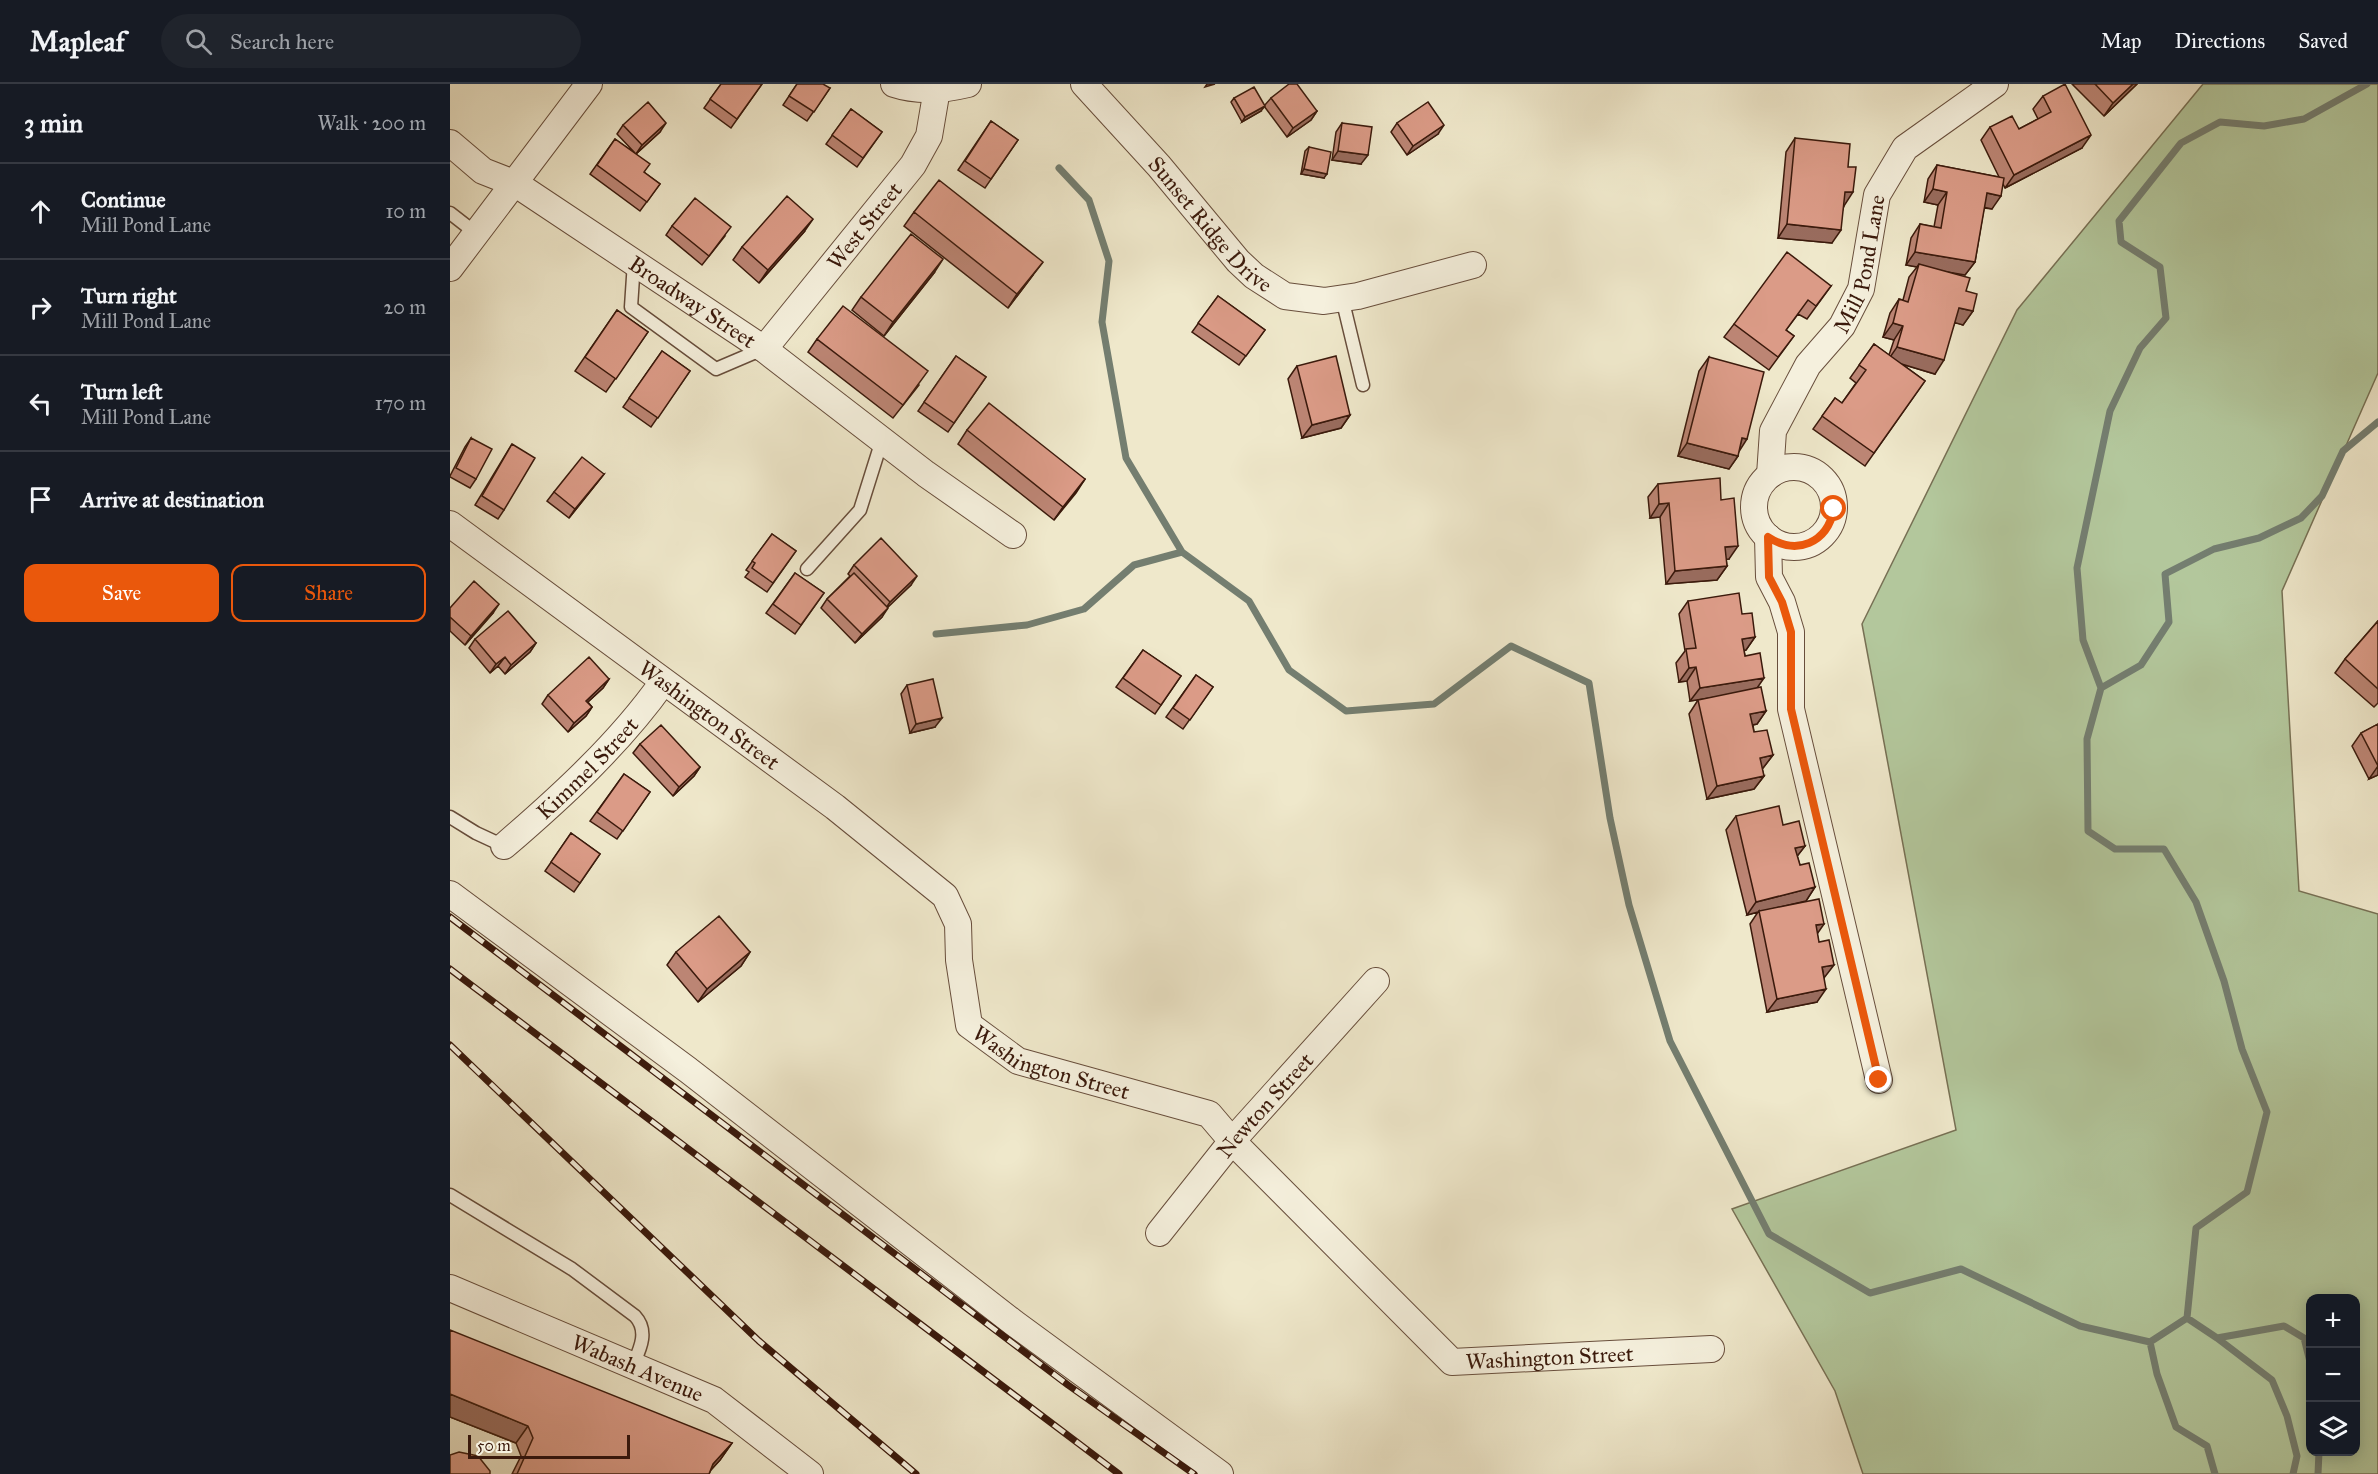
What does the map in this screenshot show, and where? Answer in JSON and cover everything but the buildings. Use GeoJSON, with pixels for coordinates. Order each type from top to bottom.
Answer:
{"type":"FeatureCollection","features":[{"type":"Feature","properties":{"kind":"street"},"geometry":{"type":"LineString","coordinates":[[450,268],[516,184],[589,84]]}},
{"type":"Feature","properties":{"kind":"street"},"geometry":{"type":"LineString","coordinates":[[894,84],[909,88],[937,89],[968,84]]}},
{"type":"Feature","properties":{"kind":"street","name":"Sunset Ridge Drive"},"geometry":{"type":"LineString","coordinates":[[1084,84],[1254,276],[1285,296],[1304,300],[1341,298],[1391,288],[1473,265]]}},
{"type":"Feature","properties":{"kind":"street","name":"Mill Pond Lane"},"geometry":{"type":"LineString","coordinates":[[1879,1080],[1791,709],[1791,632],[1782,602],[1769,577],[1768,537],[1756,518],[1756,494],[1770,475],[1773,431],[1808,365],[1842,326],[1861,289],[1877,195],[1905,148],[1995,84]]}},
{"type":"Feature","properties":{"kind":"street","name":"West Street"},"geometry":{"type":"LineString","coordinates":[[764,349],[867,225],[913,165],[929,136],[937,89]]}},
{"type":"Feature","properties":{"kind":"street","name":"Broadway Street"},"geometry":{"type":"LineString","coordinates":[[450,142],[483,171],[516,184],[764,349],[926,474],[1013,535]]}},
{"type":"Feature","properties":{"kind":"street"},"geometry":{"type":"LineString","coordinates":[[1768,537],[1779,544],[1791,547],[1816,541],[1825,533],[1834,509],[1827,484],[1807,469],[1794,467],[1782,469],[1770,475]]}},
{"type":"Feature","properties":{"kind":"street","name":"Washington Street"},"geometry":{"type":"LineString","coordinates":[[450,524],[835,807],[945,896],[958,924],[959,960],[969,1024],[1018,1061],[1209,1114],[1232,1141],[1452,1362],[1711,1349]]}},
{"type":"Feature","properties":{"kind":"street","name":"Kimmel Street"},"geometry":{"type":"LineString","coordinates":[[504,846],[541,814],[643,711],[663,682]]}},
{"type":"Feature","properties":{"kind":"street"},"geometry":{"type":"LineString","coordinates":[[450,894],[688,1070],[1014,1323],[1221,1474]]}},
{"type":"Feature","properties":{"kind":"street","name":"Newton Street"},"geometry":{"type":"LineString","coordinates":[[1159,1233],[1232,1141],[1376,981]]}},
{"type":"Feature","properties":{"kind":"street","name":"Wabash Avenue"},"geometry":{"type":"LineString","coordinates":[[450,1288],[714,1400],[810,1474]]}},
{"type":"Feature","properties":{"kind":"lane"},"geometry":{"type":"LineString","coordinates":[[450,213],[477,234]]}},
{"type":"Feature","properties":{"kind":"lane"},"geometry":{"type":"LineString","coordinates":[[634,261],[631,307],[716,369],[764,349]]}},
{"type":"Feature","properties":{"kind":"lane"},"geometry":{"type":"LineString","coordinates":[[1341,298],[1363,386]]}},
{"type":"Feature","properties":{"kind":"lane"},"geometry":{"type":"LineString","coordinates":[[807,569],[860,510],[882,440]]}},
{"type":"Feature","properties":{"kind":"lane"},"geometry":{"type":"LineString","coordinates":[[450,817],[504,846]]}},
{"type":"Feature","properties":{"kind":"lane"},"geometry":{"type":"LineString","coordinates":[[450,1196],[572,1269],[635,1316],[639,1320],[643,1337],[633,1365]]}},
{"type":"Feature","properties":{"kind":"green space"},"geometry":{"type":"Polygon","coordinates":[[[2203,84],[2378,84],[2378,373],[2282,591],[2299,891],[2378,914],[2378,1474],[1863,1474],[1835,1391],[1732,1209],[1956,1130],[1862,624],[2017,310],[2203,84]]]}},
{"type":"Feature","properties":{"kind":"waterway"},"geometry":{"type":"LineString","coordinates":[[2215,1474],[2207,1446],[2176,1427],[2157,1374],[2150,1342],[2187,1318],[2196,1228],[2247,1192],[2267,1112],[2242,1049],[2224,981],[2196,902],[2164,849],[2115,849],[2088,831],[2087,739],[2101,688],[2083,640],[2077,568],[2110,411],[2140,348],[2166,318],[2160,267],[2121,242],[2119,221],[2181,143],[2220,122],[2264,126],[2304,119],[2367,84]]}},
{"type":"Feature","properties":{"kind":"waterway"},"geometry":{"type":"LineString","coordinates":[[1059,168],[1089,200],[1109,261],[1102,322],[1126,458],[1182,552]]}},
{"type":"Feature","properties":{"kind":"waterway"},"geometry":{"type":"LineString","coordinates":[[2101,688],[2141,665],[2169,622],[2165,574],[2214,549],[2259,538],[2301,518],[2322,496],[2343,451],[2378,422]]}},
{"type":"Feature","properties":{"kind":"waterway"},"geometry":{"type":"LineString","coordinates":[[936,634],[1027,625],[1084,609],[1134,565],[1182,552],[1249,601],[1289,670],[1346,711],[1434,704],[1511,646],[1589,683],[1610,818],[1629,905],[1670,1041],[1769,1234],[1870,1293],[1961,1269],[2080,1326],[2150,1342]]}},
{"type":"Feature","properties":{"kind":"waterway"},"geometry":{"type":"LineString","coordinates":[[2187,1318],[2217,1338],[2284,1326],[2304,1338],[2306,1348]]}},
{"type":"Feature","properties":{"kind":"waterway"},"geometry":{"type":"LineString","coordinates":[[2217,1338],[2272,1380],[2287,1416],[2297,1456],[2293,1474]]}},
{"type":"Feature","properties":{"kind":"waterway"},"geometry":{"type":"LineString","coordinates":[[2318,1474],[2319,1456]]}},
{"type":"Feature","properties":{"kind":"railway"},"geometry":{"type":"LineString","coordinates":[[450,917],[1068,1385],[1194,1474]]}},
{"type":"Feature","properties":{"kind":"railway"},"geometry":{"type":"LineString","coordinates":[[450,969],[1119,1474]]}},
{"type":"Feature","properties":{"kind":"railway"},"geometry":{"type":"LineString","coordinates":[[450,1045],[759,1341],[916,1474]]}},
{"type":"Feature","properties":{"kind":"route"},"geometry":{"type":"LineString","coordinates":[[1834,509],[1832,522],[1816,541],[1804,546],[1791,547],[1779,544],[1768,537],[1769,577],[1782,602],[1791,632],[1791,709],[1879,1080]]}}]}
